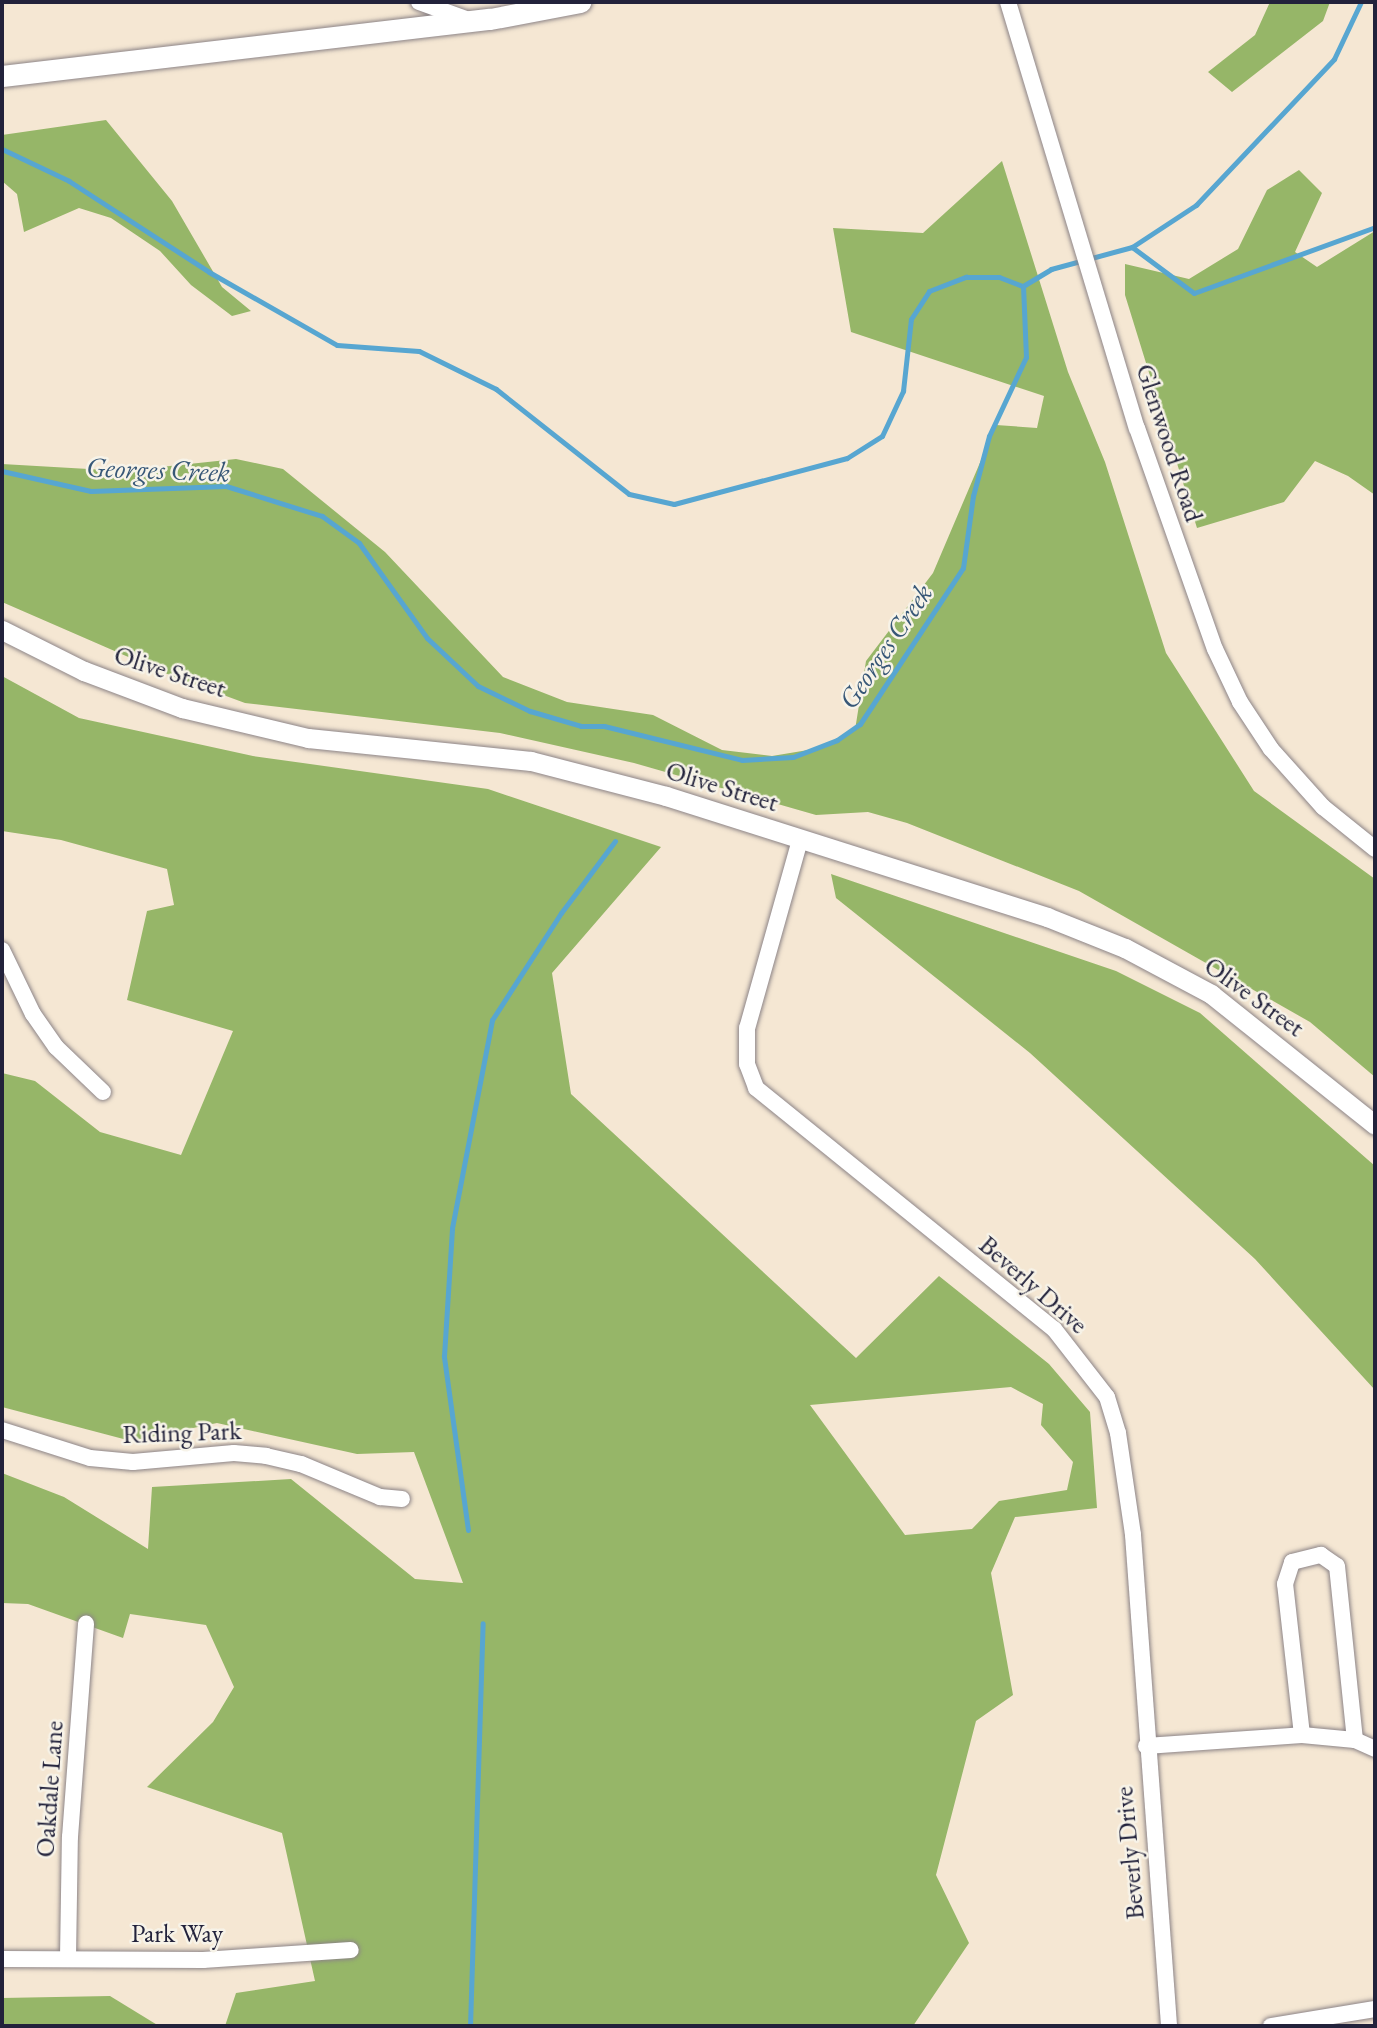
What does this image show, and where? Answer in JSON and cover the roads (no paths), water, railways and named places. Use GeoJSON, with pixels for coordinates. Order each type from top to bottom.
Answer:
{"type":"FeatureCollection","features":[{"type":"Feature","properties":{"kind":"main road"},"geometry":{"type":"LineString","coordinates":[[2,76],[471,20],[580,2]]}},
{"type":"Feature","properties":{"kind":"street"},"geometry":{"type":"LineString","coordinates":[[419,2],[471,20]]}},
{"type":"Feature","properties":{"kind":"street","name":"Glenwood Road"},"geometry":{"type":"LineString","coordinates":[[1007,2],[1188,582],[1240,702],[1271,749],[1323,807],[1375,849]]}},
{"type":"Feature","properties":{"kind":"street","name":"Olive Street"},"geometry":{"type":"LineString","coordinates":[[2,631],[85,671],[182,708],[308,738],[531,761],[666,796],[1047,917],[1125,948],[1211,994],[1375,1125]]}},
{"type":"Feature","properties":{"kind":"street","name":"Beverly Drive"},"geometry":{"type":"LineString","coordinates":[[800,839],[747,1028],[747,1064],[756,1087],[1054,1329],[1107,1397],[1118,1433],[1133,1535],[1146,1746],[1169,2026]]}},
{"type":"Feature","properties":{"kind":"street"},"geometry":{"type":"LineString","coordinates":[[2,950],[48,1036],[86,1081],[103,1093]]}},
{"type":"Feature","properties":{"kind":"street","name":"Riding Park"},"geometry":{"type":"LineString","coordinates":[[2,1430],[90,1458],[133,1462],[234,1453],[266,1456],[301,1464],[380,1497],[402,1499]]}},
{"type":"Feature","properties":{"kind":"street"},"geometry":{"type":"LineString","coordinates":[[1302,1735],[1285,1584],[1292,1562],[1321,1555],[1337,1566],[1355,1740]]}},
{"type":"Feature","properties":{"kind":"street","name":"Oakdale Lane"},"geometry":{"type":"LineString","coordinates":[[68,1958],[70,1837],[86,1624]]}},
{"type":"Feature","properties":{"kind":"street"},"geometry":{"type":"LineString","coordinates":[[1146,1746],[1302,1735],[1355,1740],[1375,1749]]}},
{"type":"Feature","properties":{"kind":"street","name":"Park Way"},"geometry":{"type":"LineString","coordinates":[[2,1959],[203,1960],[351,1950]]}},
{"type":"Feature","properties":{"kind":"street"},"geometry":{"type":"LineString","coordinates":[[1271,2026],[1375,2009]]}},
{"type":"Feature","properties":{"kind":"waterway"},"geometry":{"type":"LineString","coordinates":[[1023,286],[1051,269],[1132,247],[1196,205],[1334,59],[1361,2]]}},
{"type":"Feature","properties":{"kind":"waterway"},"geometry":{"type":"LineString","coordinates":[[2,149],[69,181],[209,272],[337,345],[419,351],[496,389],[629,494],[674,504],[847,458],[882,436],[903,391],[911,319],[929,291],[966,277],[999,277],[1023,286]]}},
{"type":"Feature","properties":{"kind":"waterway","name":"Georges Creek"},"geometry":{"type":"LineString","coordinates":[[1132,247],[1194,293],[1375,227]]}},
{"type":"Feature","properties":{"kind":"waterway","name":"Georges Creek"},"geometry":{"type":"LineString","coordinates":[[2,471],[91,491],[226,486],[322,516],[359,543],[427,638],[478,686],[530,711],[581,726],[604,726],[742,760],[793,757],[837,740],[860,724],[963,568],[973,496],[989,436],[1026,357],[1023,286]]}},
{"type":"Feature","properties":{"kind":"waterway"},"geometry":{"type":"LineString","coordinates":[[468,1530],[444,1356],[452,1228],[492,1020],[561,913],[615,841]]}},
{"type":"Feature","properties":{"kind":"waterway"},"geometry":{"type":"LineString","coordinates":[[470,2026],[483,1623]]}}]}
